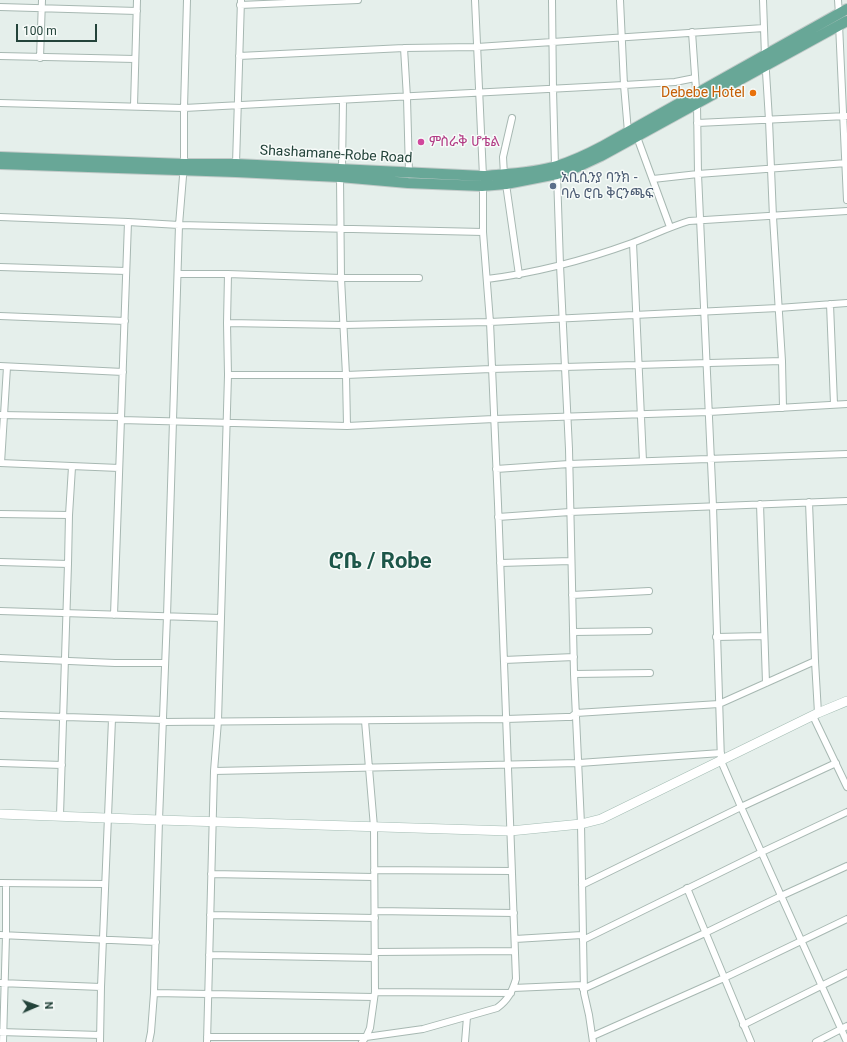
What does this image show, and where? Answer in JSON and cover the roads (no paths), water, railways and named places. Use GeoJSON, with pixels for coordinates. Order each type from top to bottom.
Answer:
{"type":"FeatureCollection","features":[{"type":"Feature","properties":{"kind":"main road","name":"Shashamane-Robe Road"},"geometry":{"type":"LineString","coordinates":[[765,61],[843,11]]}},
{"type":"Feature","properties":{"kind":"main road","name":"Shashamane-Robe Road"},"geometry":{"type":"LineString","coordinates":[[0,164],[184,167],[236,164],[341,173],[408,183],[505,179],[556,170],[582,156],[632,134],[765,61],[843,23]]}},
{"type":"Feature","properties":{"kind":"main road","name":"Shashamane-Robe Road"},"geometry":{"type":"LineString","coordinates":[[0,157],[184,167],[341,173],[409,172],[482,181]]}},
{"type":"Feature","properties":{"kind":"street"},"geometry":{"type":"LineString","coordinates":[[40,58],[42,0]]}},
{"type":"Feature","properties":{"kind":"street"},"geometry":{"type":"LineString","coordinates":[[134,106],[137,0]]}},
{"type":"Feature","properties":{"kind":"street"},"geometry":{"type":"LineString","coordinates":[[149,1042],[154,993],[156,942],[179,225],[184,167],[187,0]]}},
{"type":"Feature","properties":{"kind":"street"},"geometry":{"type":"LineString","coordinates":[[236,164],[240,2],[358,0]]}},
{"type":"Feature","properties":{"kind":"street"},"geometry":{"type":"LineString","coordinates":[[228,274],[228,375],[218,721],[214,771],[207,1040],[366,1037],[423,1029],[497,1008],[505,1002],[516,979],[490,322],[483,232],[475,0]]}},
{"type":"Feature","properties":{"kind":"street"},"geometry":{"type":"LineString","coordinates":[[552,0],[553,89],[569,464],[574,674],[581,824],[583,987],[593,1039],[847,919]]}},
{"type":"Feature","properties":{"kind":"street"},"geometry":{"type":"LineString","coordinates":[[620,0],[624,86],[632,134],[653,179],[670,227]]}},
{"type":"Feature","properties":{"kind":"street"},"geometry":{"type":"LineString","coordinates":[[763,0],[773,217],[782,360],[783,408]]}},
{"type":"Feature","properties":{"kind":"street"},"geometry":{"type":"LineString","coordinates":[[838,0],[843,11],[847,200]]}},
{"type":"Feature","properties":{"kind":"street"},"geometry":{"type":"LineString","coordinates":[[0,7],[137,11]]}},
{"type":"Feature","properties":{"kind":"street"},"geometry":{"type":"LineString","coordinates":[[239,56],[404,48],[477,47],[764,28]]}},
{"type":"Feature","properties":{"kind":"street"},"geometry":{"type":"LineString","coordinates":[[692,32],[697,99],[698,174],[713,506],[721,757],[741,807],[821,986],[844,1027],[847,1042]]}},
{"type":"Feature","properties":{"kind":"street"},"geometry":{"type":"LineString","coordinates":[[404,48],[409,172]]}},
{"type":"Feature","properties":{"kind":"street"},"geometry":{"type":"LineString","coordinates":[[0,56],[135,59]]}},
{"type":"Feature","properties":{"kind":"street"},"geometry":{"type":"LineString","coordinates":[[0,103],[184,108],[624,86],[675,82],[695,78]]}},
{"type":"Feature","properties":{"kind":"street"},"geometry":{"type":"LineString","coordinates":[[343,101],[340,229],[347,426]]}},
{"type":"Feature","properties":{"kind":"street"},"geometry":{"type":"LineString","coordinates":[[697,123],[845,116]]}},
{"type":"Feature","properties":{"kind":"street"},"geometry":{"type":"LineString","coordinates":[[512,118],[503,156],[519,275]]}},
{"type":"Feature","properties":{"kind":"street"},"geometry":{"type":"LineString","coordinates":[[653,179],[698,174],[846,163]]}},
{"type":"Feature","properties":{"kind":"street"},"geometry":{"type":"LineString","coordinates":[[487,279],[519,275],[560,265],[633,243],[670,227],[689,221],[773,217],[847,211]]}},
{"type":"Feature","properties":{"kind":"street"},"geometry":{"type":"LineString","coordinates":[[0,217],[179,225],[483,232]]}},
{"type":"Feature","properties":{"kind":"street"},"geometry":{"type":"LineString","coordinates":[[114,615],[128,222]]}},
{"type":"Feature","properties":{"kind":"street"},"geometry":{"type":"LineString","coordinates":[[633,243],[643,461]]}},
{"type":"Feature","properties":{"kind":"street"},"geometry":{"type":"LineString","coordinates":[[0,267],[126,271]]}},
{"type":"Feature","properties":{"kind":"street"},"geometry":{"type":"LineString","coordinates":[[178,274],[228,274],[341,278],[419,278]]}},
{"type":"Feature","properties":{"kind":"street"},"geometry":{"type":"LineString","coordinates":[[227,323],[343,325],[490,322],[778,308],[847,303]]}},
{"type":"Feature","properties":{"kind":"street"},"geometry":{"type":"LineString","coordinates":[[830,304],[834,404]]}},
{"type":"Feature","properties":{"kind":"street"},"geometry":{"type":"LineString","coordinates":[[0,316],[125,321]]}},
{"type":"Feature","properties":{"kind":"street"},"geometry":{"type":"LineString","coordinates":[[228,375],[346,376],[491,369],[782,360]]}},
{"type":"Feature","properties":{"kind":"street"},"geometry":{"type":"LineString","coordinates":[[0,366],[123,372]]}},
{"type":"Feature","properties":{"kind":"street"},"geometry":{"type":"LineString","coordinates":[[7,367],[2,415],[1,463],[120,468]]}},
{"type":"Feature","properties":{"kind":"street"},"geometry":{"type":"LineString","coordinates":[[2,415],[347,426],[567,416],[709,412],[847,404]]}},
{"type":"Feature","properties":{"kind":"street"},"geometry":{"type":"LineString","coordinates":[[496,469],[569,464],[847,454]]}},
{"type":"Feature","properties":{"kind":"street"},"geometry":{"type":"LineString","coordinates":[[60,815],[66,661],[69,515],[72,466]]}},
{"type":"Feature","properties":{"kind":"street"},"geometry":{"type":"LineString","coordinates":[[498,516],[847,501]]}},
{"type":"Feature","properties":{"kind":"street"},"geometry":{"type":"LineString","coordinates":[[809,502],[816,714],[847,787]]}},
{"type":"Feature","properties":{"kind":"street"},"geometry":{"type":"LineString","coordinates":[[760,504],[766,683]]}},
{"type":"Feature","properties":{"kind":"street"},"geometry":{"type":"LineString","coordinates":[[0,514],[69,515]]}},
{"type":"Feature","properties":{"kind":"street"},"geometry":{"type":"LineString","coordinates":[[500,563],[571,561]]}},
{"type":"Feature","properties":{"kind":"street"},"geometry":{"type":"LineString","coordinates":[[0,562],[68,564]]}},
{"type":"Feature","properties":{"kind":"street"},"geometry":{"type":"LineString","coordinates":[[572,595],[649,591]]}},
{"type":"Feature","properties":{"kind":"street"},"geometry":{"type":"LineString","coordinates":[[0,611],[221,618]]}},
{"type":"Feature","properties":{"kind":"street"},"geometry":{"type":"LineString","coordinates":[[573,632],[649,631]]}},
{"type":"Feature","properties":{"kind":"street"},"geometry":{"type":"LineString","coordinates":[[716,637],[764,636]]}},
{"type":"Feature","properties":{"kind":"street"},"geometry":{"type":"LineString","coordinates":[[504,660],[574,657]]}},
{"type":"Feature","properties":{"kind":"street"},"geometry":{"type":"LineString","coordinates":[[0,658],[165,663]]}},
{"type":"Feature","properties":{"kind":"street"},"geometry":{"type":"LineString","coordinates":[[0,715],[163,721],[365,721],[571,717],[576,714],[719,704],[815,661]]}},
{"type":"Feature","properties":{"kind":"street"},"geometry":{"type":"LineString","coordinates":[[574,674],[650,673]]}},
{"type":"Feature","properties":{"kind":"street"},"geometry":{"type":"LineString","coordinates":[[0,814],[510,831],[581,824],[601,819],[721,757],[847,701]]}},
{"type":"Feature","properties":{"kind":"street"},"geometry":{"type":"LineString","coordinates":[[100,1042],[107,818],[112,719]]}},
{"type":"Feature","properties":{"kind":"street"},"geometry":{"type":"LineString","coordinates":[[362,1042],[370,1028],[375,995],[374,827],[365,721]]}},
{"type":"Feature","properties":{"kind":"street"},"geometry":{"type":"LineString","coordinates":[[214,771],[508,766],[721,757]]}},
{"type":"Feature","properties":{"kind":"street"},"geometry":{"type":"LineString","coordinates":[[0,763],[62,765]]}},
{"type":"Feature","properties":{"kind":"street"},"geometry":{"type":"LineString","coordinates":[[582,885],[741,807],[836,763]]}},
{"type":"Feature","properties":{"kind":"street"},"geometry":{"type":"LineString","coordinates":[[515,939],[583,937],[847,812]]}},
{"type":"Feature","properties":{"kind":"street"},"geometry":{"type":"LineString","coordinates":[[154,993],[375,995],[583,987],[705,933],[847,866]]}},
{"type":"Feature","properties":{"kind":"street"},"geometry":{"type":"LineString","coordinates":[[211,874],[512,871]]}},
{"type":"Feature","properties":{"kind":"street"},"geometry":{"type":"LineString","coordinates":[[3,1042],[1,1032],[3,884],[105,884]]}},
{"type":"Feature","properties":{"kind":"street"},"geometry":{"type":"LineString","coordinates":[[687,888],[751,1042]]}},
{"type":"Feature","properties":{"kind":"street"},"geometry":{"type":"LineString","coordinates":[[375,911],[514,913]]}},
{"type":"Feature","properties":{"kind":"street"},"geometry":{"type":"LineString","coordinates":[[210,915],[375,918]]}},
{"type":"Feature","properties":{"kind":"street"},"geometry":{"type":"LineString","coordinates":[[3,935],[156,942]]}},
{"type":"Feature","properties":{"kind":"street"},"geometry":{"type":"LineString","coordinates":[[209,954],[375,955],[515,951]]}},
{"type":"Feature","properties":{"kind":"street"},"geometry":{"type":"LineString","coordinates":[[744,1025],[847,973]]}},
{"type":"Feature","properties":{"kind":"street"},"geometry":{"type":"LineString","coordinates":[[2,983],[101,987]]}},
{"type":"Feature","properties":{"kind":"street"},"geometry":{"type":"LineString","coordinates":[[465,1042],[468,1017]]}},
{"type":"Feature","properties":{"kind":"street"},"geometry":{"type":"LineString","coordinates":[[816,1042],[844,1027]]}},
{"type":"Feature","properties":{"kind":"street"},"geometry":{"type":"LineString","coordinates":[[1,1032],[100,1035]]}},
{"type":"Feature","properties":{"kind":"place","name":"Debebe Hotel"},"geometry":{"type":"Point","coordinates":[753,93]}},
{"type":"Feature","properties":{"kind":"place","name":"ምስራቅ ሆቴል"},"geometry":{"type":"Point","coordinates":[421,142]}},
{"type":"Feature","properties":{"kind":"place","name":"አቢሲንያ ባንክ - ባሌ ሮቤ ቅርንጫፍ"},"geometry":{"type":"Point","coordinates":[553,186]}},
{"type":"Feature","properties":{"kind":"district","name":"ሮቤ / Robe"},"geometry":{"type":"Point","coordinates":[380,562]}}]}
